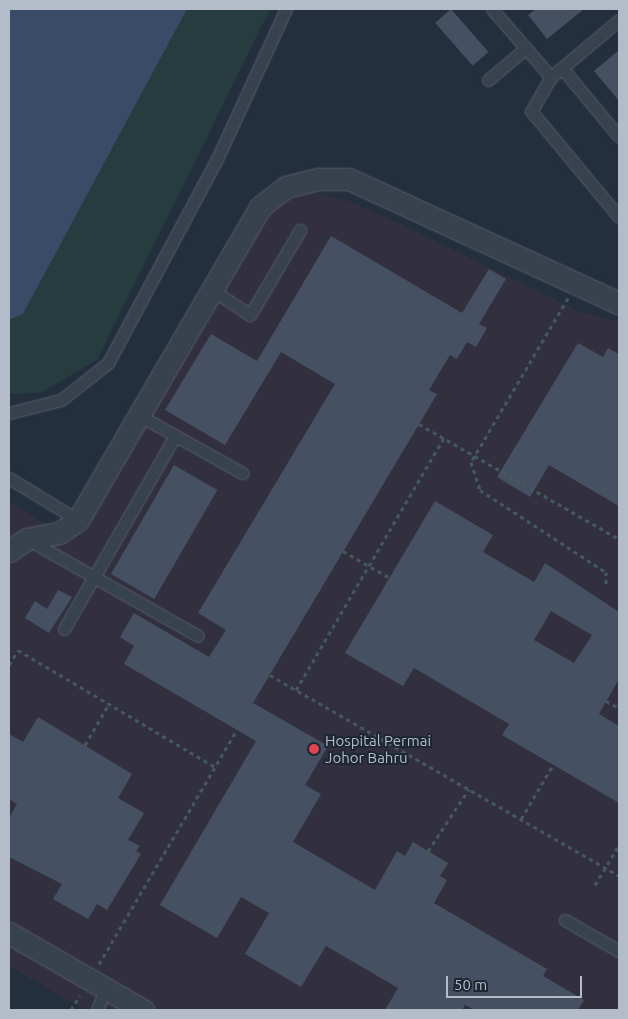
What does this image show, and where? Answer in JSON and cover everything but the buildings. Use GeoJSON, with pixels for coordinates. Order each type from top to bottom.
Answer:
{"type":"FeatureCollection","features":[{"type":"Feature","properties":{"kind":"street"},"geometry":{"type":"LineString","coordinates":[[9,551],[28,539],[59,532],[78,520],[142,417],[260,207],[286,187],[319,179],[349,180],[619,303]]}},
{"type":"Feature","properties":{"kind":"street"},"geometry":{"type":"LineString","coordinates":[[9,933],[143,1010]]}},
{"type":"Feature","properties":{"kind":"lane"},"geometry":{"type":"LineString","coordinates":[[9,412],[60,400],[108,363],[217,159],[286,9]]}},
{"type":"Feature","properties":{"kind":"lane"},"geometry":{"type":"LineString","coordinates":[[492,9],[551,77]]}},
{"type":"Feature","properties":{"kind":"lane"},"geometry":{"type":"LineString","coordinates":[[619,20],[551,77],[531,105],[533,117],[619,217]]}},
{"type":"Feature","properties":{"kind":"lane"},"geometry":{"type":"LineString","coordinates":[[488,80],[526,48]]}},
{"type":"Feature","properties":{"kind":"lane"},"geometry":{"type":"LineString","coordinates":[[562,68],[619,137]]}},
{"type":"Feature","properties":{"kind":"lane"},"geometry":{"type":"LineString","coordinates":[[214,291],[250,315],[300,230]]}},
{"type":"Feature","properties":{"kind":"lane"},"geometry":{"type":"LineString","coordinates":[[142,417],[242,473]]}},
{"type":"Feature","properties":{"kind":"lane"},"geometry":{"type":"LineString","coordinates":[[64,629],[175,436]]}},
{"type":"Feature","properties":{"kind":"lane"},"geometry":{"type":"LineString","coordinates":[[9,478],[78,520]]}},
{"type":"Feature","properties":{"kind":"lane"},"geometry":{"type":"LineString","coordinates":[[28,539],[198,636]]}},
{"type":"Feature","properties":{"kind":"lane"},"geometry":{"type":"LineString","coordinates":[[565,920],[619,951]]}},
{"type":"Feature","properties":{"kind":"lane"},"geometry":{"type":"LineString","coordinates":[[97,1010],[98,983]]}},
{"type":"Feature","properties":{"kind":"path"},"geometry":{"type":"LineString","coordinates":[[576,285],[470,462],[480,490],[606,572],[606,586]]}},
{"type":"Feature","properties":{"kind":"path"},"geometry":{"type":"LineString","coordinates":[[419,424],[619,539]]}},
{"type":"Feature","properties":{"kind":"path"},"geometry":{"type":"LineString","coordinates":[[296,690],[444,438]]}},
{"type":"Feature","properties":{"kind":"path"},"geometry":{"type":"LineString","coordinates":[[343,551],[390,578]]}},
{"type":"Feature","properties":{"kind":"path"},"geometry":{"type":"LineString","coordinates":[[9,665],[18,650],[215,766]]}},
{"type":"Feature","properties":{"kind":"path"},"geometry":{"type":"LineString","coordinates":[[270,675],[619,876]]}},
{"type":"Feature","properties":{"kind":"path"},"geometry":{"type":"LineString","coordinates":[[606,701],[619,708]]}},
{"type":"Feature","properties":{"kind":"path"},"geometry":{"type":"LineString","coordinates":[[86,745],[109,704]]}},
{"type":"Feature","properties":{"kind":"path"},"geometry":{"type":"LineString","coordinates":[[72,1010],[98,983],[215,766],[237,730]]}},
{"type":"Feature","properties":{"kind":"path"},"geometry":{"type":"LineString","coordinates":[[520,819],[553,765]]}},
{"type":"Feature","properties":{"kind":"path"},"geometry":{"type":"LineString","coordinates":[[428,851],[469,789]]}},
{"type":"Feature","properties":{"kind":"path"},"geometry":{"type":"LineString","coordinates":[[595,885],[619,845]]}},
{"type":"Feature","properties":{"kind":"shaded area","name":"Hospital Permai Johor Bahru"},"geometry":{"type":"Polygon","coordinates":[[[313,192],[349,201],[403,225],[578,311],[619,322],[619,1010],[85,1010],[9,966],[9,502],[59,532],[271,206],[313,192]]]}},
{"type":"Feature","properties":{"kind":"green space"},"geometry":{"type":"Polygon","coordinates":[[[187,9],[270,9],[97,360],[40,393],[9,394],[9,320],[23,314],[187,9]]]}},
{"type":"Feature","properties":{"kind":"water"},"geometry":{"type":"Polygon","coordinates":[[[9,9],[187,9],[23,314],[9,320],[9,9]]]}},
{"type":"Feature","properties":{"kind":"place","name":"Hospital Permai Johor Bahru"},"geometry":{"type":"Point","coordinates":[314,749]}}]}
